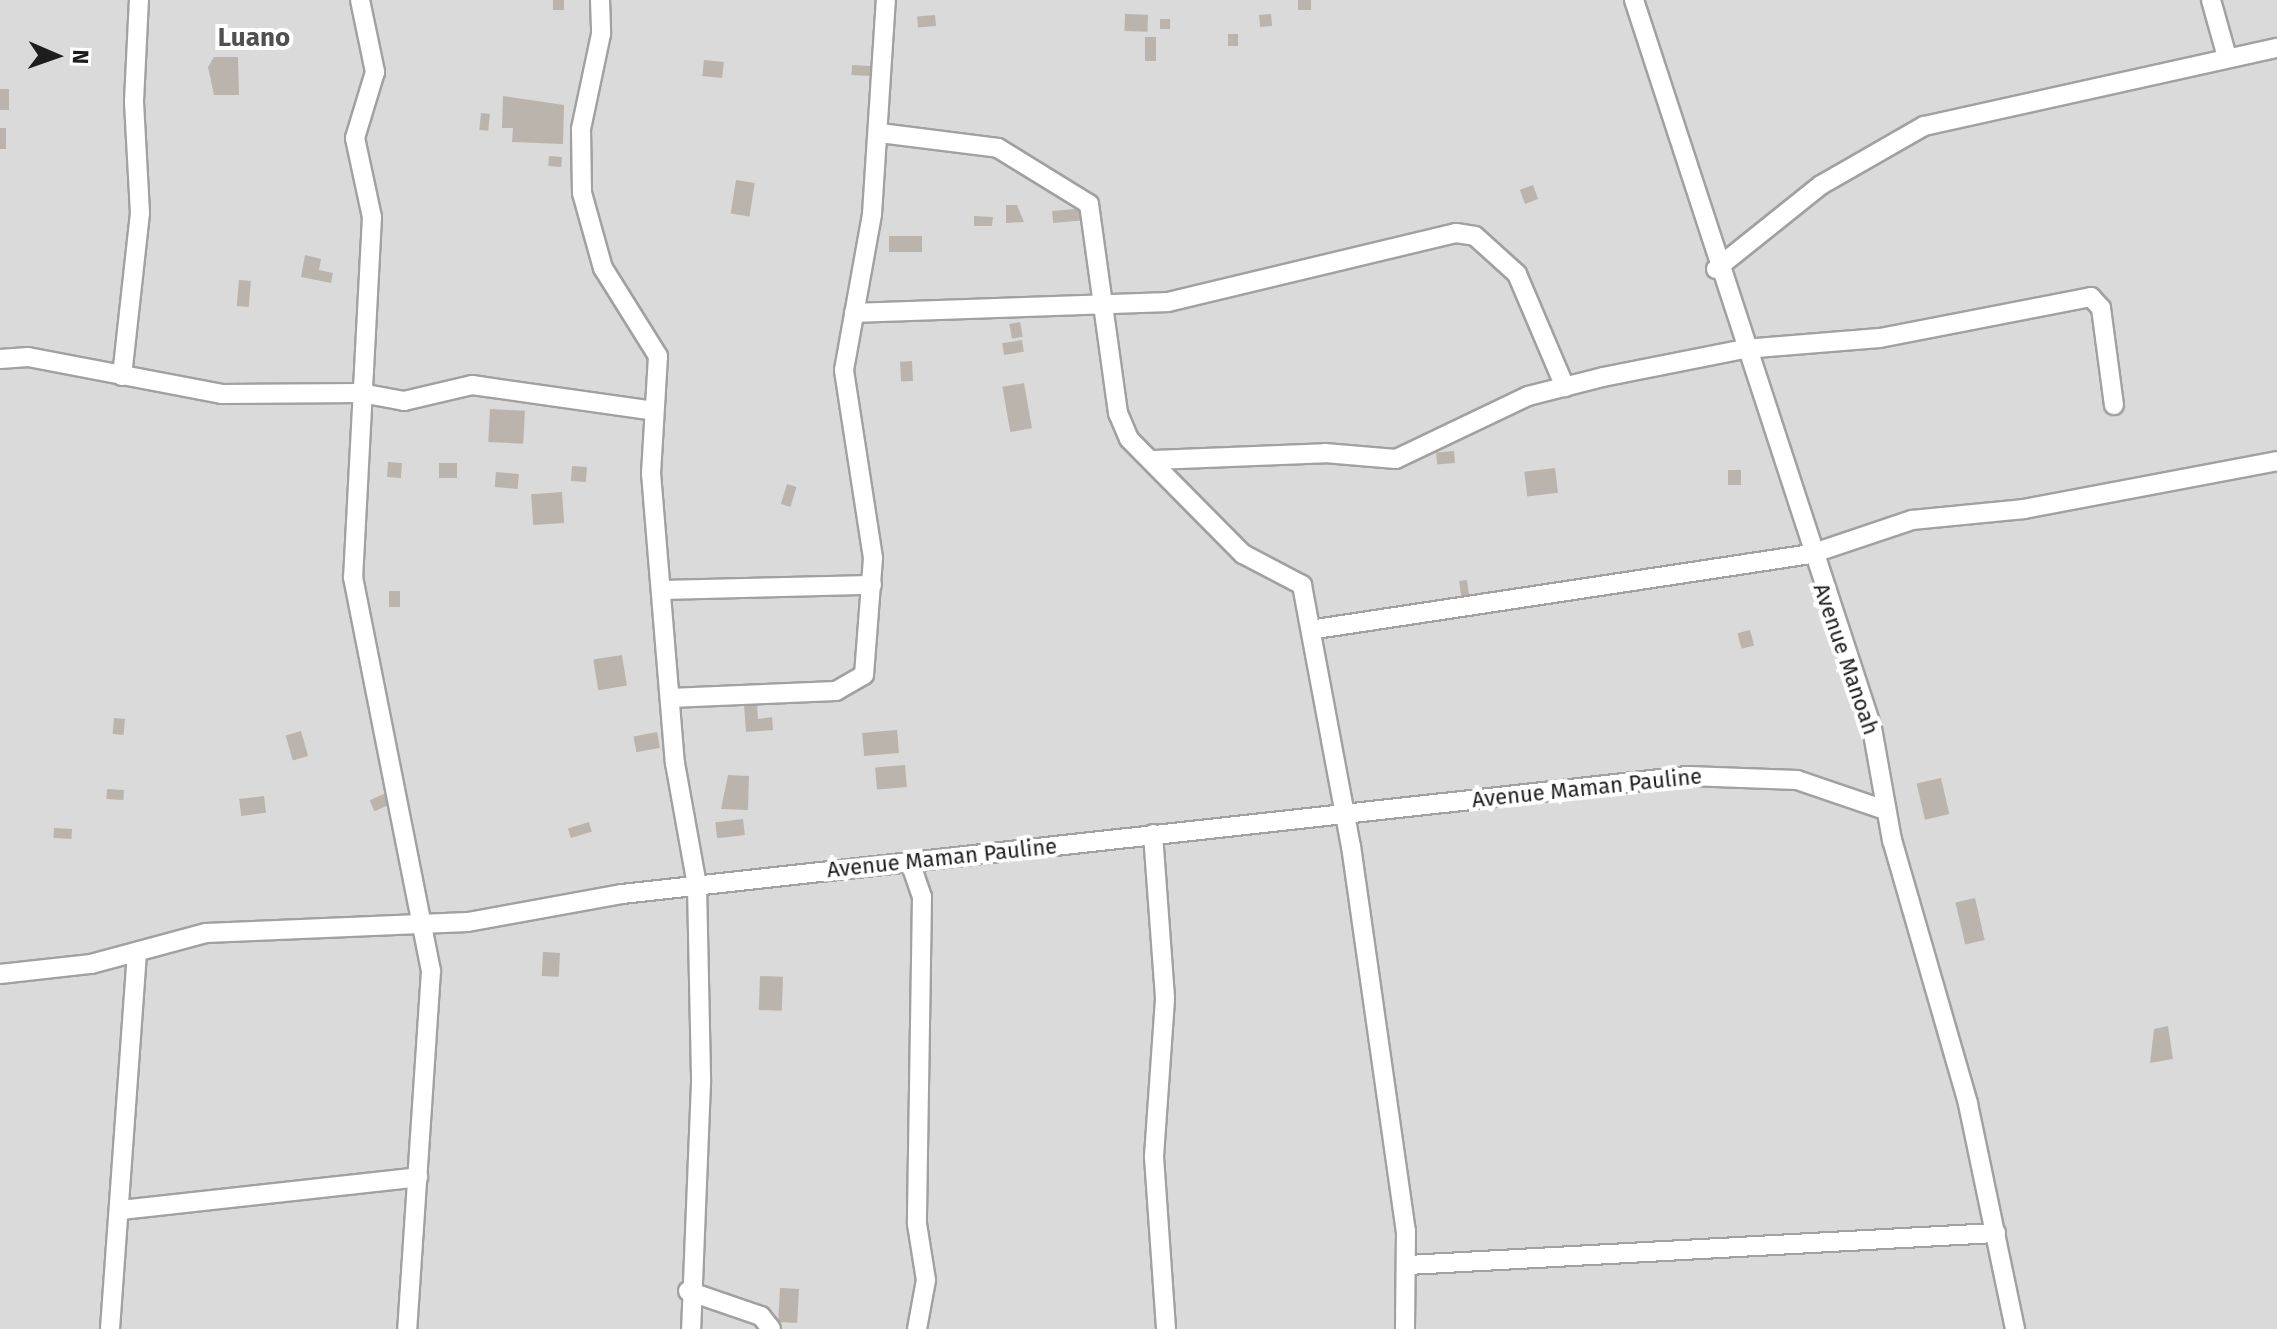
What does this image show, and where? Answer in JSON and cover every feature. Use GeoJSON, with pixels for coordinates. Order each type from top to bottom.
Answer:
{"type":"FeatureCollection","features":[{"type":"Feature","properties":{"kind":"street"},"geometry":{"type":"LineString","coordinates":[[122,376],[140,213],[134,114],[139,0]]}},
{"type":"Feature","properties":{"kind":"street"},"geometry":{"type":"LineString","coordinates":[[360,0],[375,72],[355,138],[372,217],[353,577],[431,971],[407,1329]]}},
{"type":"Feature","properties":{"kind":"street"},"geometry":{"type":"LineString","coordinates":[[600,0],[601,34],[581,129],[582,193],[603,268],[658,356],[654,411],[661,590],[670,698],[697,885],[701,1083],[688,1291],[691,1329]]}},
{"type":"Feature","properties":{"kind":"street"},"geometry":{"type":"LineString","coordinates":[[670,698],[851,689],[864,675],[872,585],[862,460],[843,387],[880,133],[886,0]]}},
{"type":"Feature","properties":{"kind":"street","name":"Avenue Manoah"},"geometry":{"type":"LineString","coordinates":[[1634,0],[1716,269],[1872,728],[1885,810],[1941,992],[2015,1329]]}},
{"type":"Feature","properties":{"kind":"street"},"geometry":{"type":"LineString","coordinates":[[2211,0],[2227,57]]}},
{"type":"Feature","properties":{"kind":"street"},"geometry":{"type":"LineString","coordinates":[[1716,269],[1821,185],[1924,126],[2277,48]]}},
{"type":"Feature","properties":{"kind":"street"},"geometry":{"type":"LineString","coordinates":[[880,133],[998,148],[1070,187],[1094,216],[1102,302],[1121,424],[1243,554],[1302,585],[1316,629],[1340,813],[1351,846],[1408,1265],[1405,1329]]}},
{"type":"Feature","properties":{"kind":"street"},"geometry":{"type":"LineString","coordinates":[[854,313],[1195,298],[1438,232],[1475,236],[1531,297],[1565,387]]}},
{"type":"Feature","properties":{"kind":"street"},"geometry":{"type":"LineString","coordinates":[[1154,460],[1325,453],[1396,459],[1528,396],[1565,387],[1744,349],[1831,346],[2095,298],[2114,405]]}},
{"type":"Feature","properties":{"kind":"street"},"geometry":{"type":"LineString","coordinates":[[0,359],[28,357],[222,394],[361,393],[404,401],[472,385],[654,411]]}},
{"type":"Feature","properties":{"kind":"street"},"geometry":{"type":"LineString","coordinates":[[1316,629],[1811,554],[1912,520],[2024,509],[2277,461]]}},
{"type":"Feature","properties":{"kind":"street"},"geometry":{"type":"LineString","coordinates":[[661,590],[872,585]]}},
{"type":"Feature","properties":{"kind":"street","name":"Avenue Maman Pauline"},"geometry":{"type":"LineString","coordinates":[[0,974],[137,953],[252,928],[422,924],[697,885],[1340,813],[1736,774],[1831,788],[1885,810]]}},
{"type":"Feature","properties":{"kind":"street"},"geometry":{"type":"LineString","coordinates":[[1153,834],[1162,890],[1162,1122],[1154,1157],[1166,1329]]}},
{"type":"Feature","properties":{"kind":"street"},"geometry":{"type":"LineString","coordinates":[[910,862],[922,897],[917,1224],[926,1280],[917,1329]]}},
{"type":"Feature","properties":{"kind":"street"},"geometry":{"type":"LineString","coordinates":[[110,1329],[121,1210],[137,953]]}},
{"type":"Feature","properties":{"kind":"street"},"geometry":{"type":"LineString","coordinates":[[121,1210],[418,1177]]}},
{"type":"Feature","properties":{"kind":"street"},"geometry":{"type":"LineString","coordinates":[[1408,1265],[1996,1233]]}},
{"type":"Feature","properties":{"kind":"street"},"geometry":{"type":"LineString","coordinates":[[688,1291],[751,1312],[771,1329]]}},
{"type":"Feature","properties":{"kind":"shaded area"},"geometry":{"type":"Polygon","coordinates":[[[0,0],[2277,0],[2277,1329],[0,1329],[0,0]]]}},
{"type":"Feature","properties":{"kind":"building"},"geometry":{"type":"Polygon","coordinates":[[[553,0],[564,0],[564,10],[553,10],[553,0]]]}},
{"type":"Feature","properties":{"kind":"building"},"geometry":{"type":"Polygon","coordinates":[[[1298,0],[1311,0],[1311,10],[1298,10],[1298,0]]]}},
{"type":"Feature","properties":{"kind":"building"},"geometry":{"type":"Polygon","coordinates":[[[1125,14],[1148,15],[1147,32],[1124,31],[1125,14]]]}},
{"type":"Feature","properties":{"kind":"building"},"geometry":{"type":"Polygon","coordinates":[[[1271,14],[1272,26],[1260,27],[1259,15],[1271,14]]]}},
{"type":"Feature","properties":{"kind":"building"},"geometry":{"type":"Polygon","coordinates":[[[935,15],[936,26],[918,28],[917,17],[935,15]]]}},
{"type":"Feature","properties":{"kind":"building"},"geometry":{"type":"Polygon","coordinates":[[[1160,19],[1170,19],[1170,29],[1160,29],[1160,19]]]}},
{"type":"Feature","properties":{"kind":"building"},"geometry":{"type":"Polygon","coordinates":[[[1228,34],[1238,34],[1238,46],[1228,46],[1228,34]]]}},
{"type":"Feature","properties":{"kind":"building"},"geometry":{"type":"Polygon","coordinates":[[[1145,37],[1156,37],[1156,61],[1145,61],[1145,37]]]}},
{"type":"Feature","properties":{"kind":"building"},"geometry":{"type":"Polygon","coordinates":[[[214,57],[238,57],[239,95],[214,95],[208,67],[214,57]]]}},
{"type":"Feature","properties":{"kind":"building"},"geometry":{"type":"Polygon","coordinates":[[[704,60],[724,62],[722,78],[702,76],[704,60]]]}},
{"type":"Feature","properties":{"kind":"building"},"geometry":{"type":"Polygon","coordinates":[[[852,65],[874,66],[873,76],[851,75],[852,65]]]}},
{"type":"Feature","properties":{"kind":"building"},"geometry":{"type":"Polygon","coordinates":[[[0,89],[9,89],[9,110],[0,110],[0,89]]]}},
{"type":"Feature","properties":{"kind":"building"},"geometry":{"type":"Polygon","coordinates":[[[503,96],[564,105],[563,144],[512,142],[513,128],[502,128],[503,96]]]}},
{"type":"Feature","properties":{"kind":"building"},"geometry":{"type":"Polygon","coordinates":[[[481,113],[490,114],[488,131],[479,130],[481,113]]]}},
{"type":"Feature","properties":{"kind":"building"},"geometry":{"type":"Polygon","coordinates":[[[0,128],[6,128],[6,149],[0,149],[0,128]]]}},
{"type":"Feature","properties":{"kind":"building"},"geometry":{"type":"Polygon","coordinates":[[[549,156],[562,157],[561,167],[548,166],[549,156]]]}},
{"type":"Feature","properties":{"kind":"building"},"geometry":{"type":"Polygon","coordinates":[[[736,180],[755,183],[749,217],[731,214],[736,180]]]}},
{"type":"Feature","properties":{"kind":"building"},"geometry":{"type":"Polygon","coordinates":[[[1533,185],[1538,199],[1525,204],[1520,190],[1533,185]]]}},
{"type":"Feature","properties":{"kind":"building"},"geometry":{"type":"Polygon","coordinates":[[[1006,205],[1017,205],[1024,222],[1006,223],[1006,205]]]}},
{"type":"Feature","properties":{"kind":"building"},"geometry":{"type":"Polygon","coordinates":[[[1086,208],[1087,220],[1053,223],[1052,211],[1086,208]]]}},
{"type":"Feature","properties":{"kind":"building"},"geometry":{"type":"Polygon","coordinates":[[[974,216],[993,217],[992,226],[974,226],[974,216]]]}},
{"type":"Feature","properties":{"kind":"building"},"geometry":{"type":"Polygon","coordinates":[[[889,236],[922,236],[922,252],[889,252],[889,236]]]}},
{"type":"Feature","properties":{"kind":"building"},"geometry":{"type":"Polygon","coordinates":[[[305,255],[321,259],[319,270],[333,273],[331,283],[301,277],[305,255]]]}},
{"type":"Feature","properties":{"kind":"building"},"geometry":{"type":"Polygon","coordinates":[[[239,280],[251,281],[249,307],[237,306],[239,280]]]}},
{"type":"Feature","properties":{"kind":"building"},"geometry":{"type":"Polygon","coordinates":[[[1020,322],[1023,337],[1012,339],[1009,324],[1020,322]]]}},
{"type":"Feature","properties":{"kind":"building"},"geometry":{"type":"Polygon","coordinates":[[[1022,340],[1024,352],[1004,355],[1002,343],[1022,340]]]}},
{"type":"Feature","properties":{"kind":"building"},"geometry":{"type":"Polygon","coordinates":[[[912,361],[913,381],[901,382],[900,362],[912,361]]]}},
{"type":"Feature","properties":{"kind":"building"},"geometry":{"type":"Polygon","coordinates":[[[1024,383],[1032,428],[1010,432],[1002,387],[1024,383]]]}},
{"type":"Feature","properties":{"kind":"building"},"geometry":{"type":"Polygon","coordinates":[[[490,409],[525,411],[523,444],[488,442],[490,409]]]}},
{"type":"Feature","properties":{"kind":"building"},"geometry":{"type":"Polygon","coordinates":[[[1454,451],[1455,463],[1437,465],[1436,453],[1454,451]]]}},
{"type":"Feature","properties":{"kind":"building"},"geometry":{"type":"Polygon","coordinates":[[[388,462],[402,463],[401,478],[387,477],[388,462]]]}},
{"type":"Feature","properties":{"kind":"building"},"geometry":{"type":"Polygon","coordinates":[[[439,463],[457,463],[457,478],[439,478],[439,463]]]}},
{"type":"Feature","properties":{"kind":"building"},"geometry":{"type":"Polygon","coordinates":[[[572,466],[587,467],[586,482],[571,481],[572,466]]]}},
{"type":"Feature","properties":{"kind":"building"},"geometry":{"type":"Polygon","coordinates":[[[1555,468],[1558,493],[1527,497],[1524,472],[1555,468]]]}},
{"type":"Feature","properties":{"kind":"building"},"geometry":{"type":"Polygon","coordinates":[[[1728,470],[1741,470],[1741,485],[1728,485],[1728,470]]]}},
{"type":"Feature","properties":{"kind":"building"},"geometry":{"type":"Polygon","coordinates":[[[496,472],[519,474],[518,489],[495,487],[496,472]]]}},
{"type":"Feature","properties":{"kind":"building"},"geometry":{"type":"Polygon","coordinates":[[[787,484],[797,487],[790,507],[781,504],[787,484]]]}},
{"type":"Feature","properties":{"kind":"building"},"geometry":{"type":"Polygon","coordinates":[[[562,492],[564,523],[533,525],[531,494],[562,492]]]}},
{"type":"Feature","properties":{"kind":"building"},"geometry":{"type":"Polygon","coordinates":[[[1467,580],[1469,595],[1461,596],[1459,581],[1467,580]]]}},
{"type":"Feature","properties":{"kind":"building"},"geometry":{"type":"Polygon","coordinates":[[[389,591],[400,591],[400,607],[389,607],[389,591]]]}},
{"type":"Feature","properties":{"kind":"building"},"geometry":{"type":"Polygon","coordinates":[[[1750,630],[1754,645],[1742,649],[1737,633],[1750,630]]]}},
{"type":"Feature","properties":{"kind":"building"},"geometry":{"type":"Polygon","coordinates":[[[622,655],[627,686],[598,690],[593,660],[622,655]]]}},
{"type":"Feature","properties":{"kind":"building"},"geometry":{"type":"Polygon","coordinates":[[[757,704],[758,719],[772,717],[773,730],[746,732],[744,705],[757,704]]]}},
{"type":"Feature","properties":{"kind":"building"},"geometry":{"type":"Polygon","coordinates":[[[114,718],[125,719],[124,735],[113,734],[114,718]]]}},
{"type":"Feature","properties":{"kind":"building"},"geometry":{"type":"Polygon","coordinates":[[[897,730],[899,753],[864,756],[862,733],[897,730]]]}},
{"type":"Feature","properties":{"kind":"building"},"geometry":{"type":"Polygon","coordinates":[[[301,731],[308,756],[293,760],[286,735],[301,731]]]}},
{"type":"Feature","properties":{"kind":"building"},"geometry":{"type":"Polygon","coordinates":[[[657,732],[660,748],[636,752],[633,737],[657,732]]]}},
{"type":"Feature","properties":{"kind":"building"},"geometry":{"type":"Polygon","coordinates":[[[905,765],[907,787],[877,790],[875,768],[905,765]]]}},
{"type":"Feature","properties":{"kind":"building"},"geometry":{"type":"Polygon","coordinates":[[[728,775],[749,776],[748,810],[721,809],[728,775]]]}},
{"type":"Feature","properties":{"kind":"building"},"geometry":{"type":"Polygon","coordinates":[[[1941,778],[1949,814],[1925,820],[1917,784],[1941,778]]]}},
{"type":"Feature","properties":{"kind":"building"},"geometry":{"type":"Polygon","coordinates":[[[107,789],[124,790],[123,800],[106,799],[107,789]]]}},
{"type":"Feature","properties":{"kind":"building"},"geometry":{"type":"Polygon","coordinates":[[[386,793],[391,804],[374,811],[370,800],[386,793]]]}},
{"type":"Feature","properties":{"kind":"building"},"geometry":{"type":"Polygon","coordinates":[[[264,796],[266,813],[241,816],[239,799],[264,796]]]}},
{"type":"Feature","properties":{"kind":"building"},"geometry":{"type":"Polygon","coordinates":[[[743,819],[745,835],[717,838],[715,822],[743,819]]]}},
{"type":"Feature","properties":{"kind":"building"},"geometry":{"type":"Polygon","coordinates":[[[589,822],[592,832],[571,838],[568,828],[589,822]]]}},
{"type":"Feature","properties":{"kind":"building"},"geometry":{"type":"Polygon","coordinates":[[[54,828],[72,829],[71,839],[53,838],[54,828]]]}},
{"type":"Feature","properties":{"kind":"building"},"geometry":{"type":"Polygon","coordinates":[[[1975,898],[1985,940],[1965,944],[1956,902],[1975,898]]]}},
{"type":"Feature","properties":{"kind":"building"},"geometry":{"type":"Polygon","coordinates":[[[543,952],[560,953],[559,977],[542,976],[543,952]]]}},
{"type":"Feature","properties":{"kind":"building"},"geometry":{"type":"Polygon","coordinates":[[[760,976],[783,977],[782,1011],[759,1010],[760,976]]]}},
{"type":"Feature","properties":{"kind":"building"},"geometry":{"type":"Polygon","coordinates":[[[2168,1026],[2173,1059],[2150,1063],[2154,1029],[2168,1026]]]}},
{"type":"Feature","properties":{"kind":"building"},"geometry":{"type":"Polygon","coordinates":[[[780,1288],[799,1289],[797,1323],[778,1322],[780,1288]]]}},
{"type":"Feature","properties":{"kind":"district","name":"Luano"},"geometry":{"type":"Point","coordinates":[254,38]}}]}
